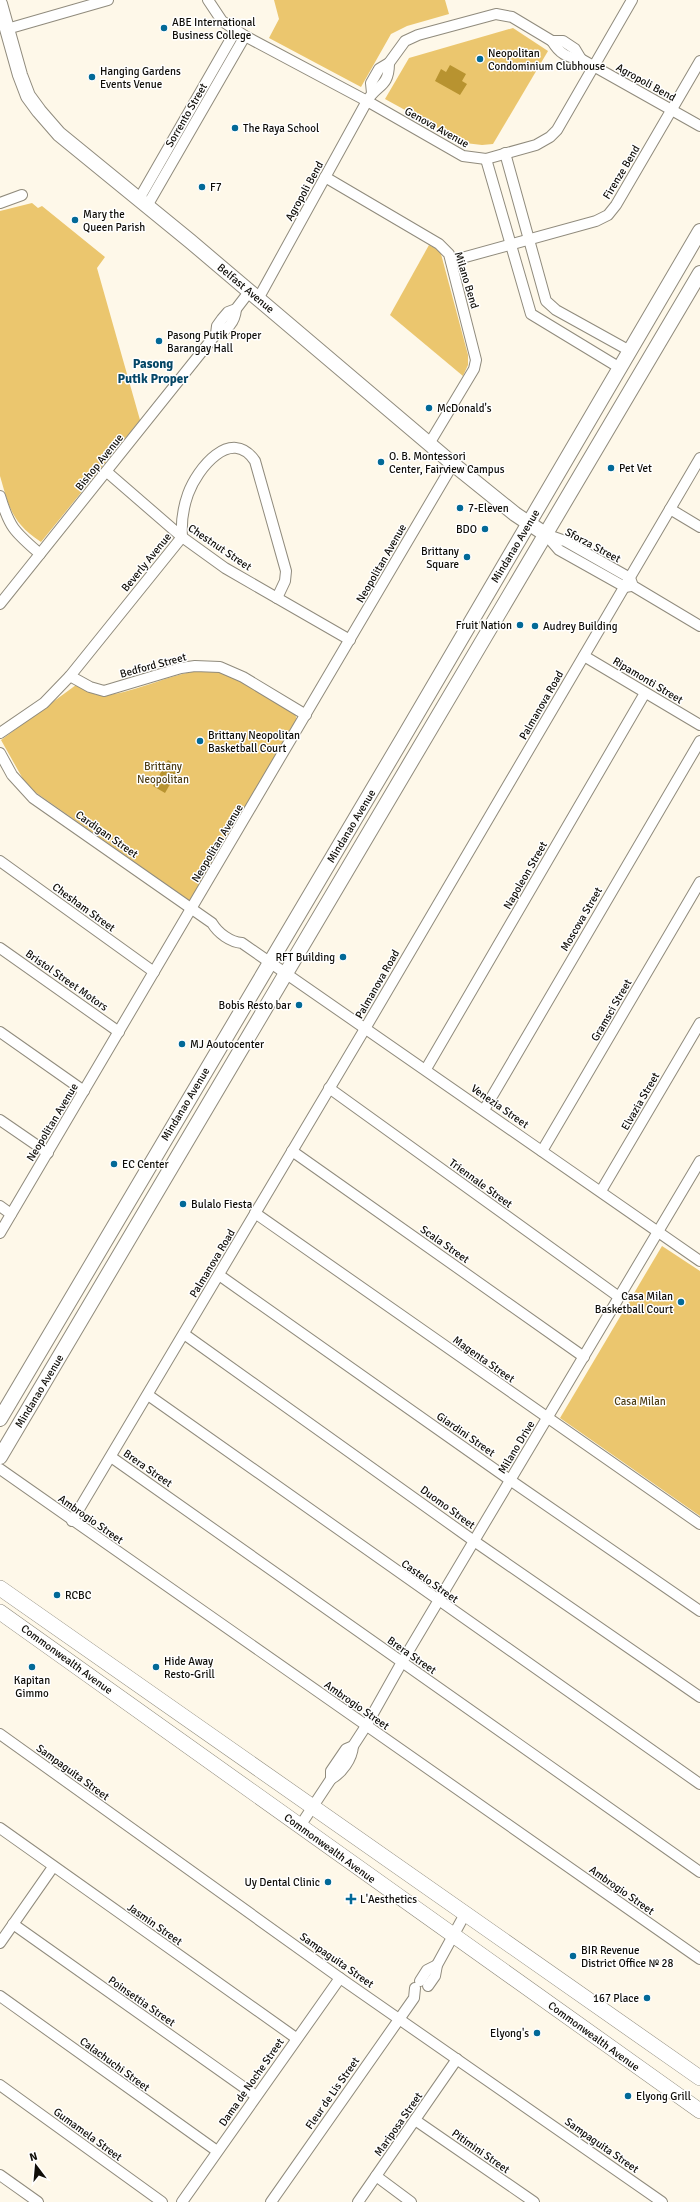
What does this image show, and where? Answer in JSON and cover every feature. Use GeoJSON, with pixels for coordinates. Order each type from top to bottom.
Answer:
{"type":"FeatureCollection","features":[{"type":"Feature","properties":{"kind":"main road","name":"Belfast Avenue"},"geometry":{"type":"LineString","coordinates":[[0,4],[20,75],[28,96],[39,111],[72,146],[143,202],[453,464],[528,523],[545,534]]}},
{"type":"Feature","properties":{"kind":"main road","name":"Mindanao Avenue"},"geometry":{"type":"LineString","coordinates":[[0,1419],[700,231]]}},
{"type":"Feature","properties":{"kind":"main road","name":"Mindanao Avenue"},"geometry":{"type":"LineString","coordinates":[[0,1456],[700,272]]}},
{"type":"Feature","properties":{"kind":"main road","name":"Commonwealth Avenue"},"geometry":{"type":"LineString","coordinates":[[0,1588],[700,2078]]}},
{"type":"Feature","properties":{"kind":"main road","name":"Commonwealth Avenue"},"geometry":{"type":"LineString","coordinates":[[0,1612],[700,2111]]}},
{"type":"Feature","properties":{"kind":"street"},"geometry":{"type":"LineString","coordinates":[[7,29],[108,0]]}},
{"type":"Feature","properties":{"kind":"street","name":"Genova Avenue"},"geometry":{"type":"LineString","coordinates":[[208,0],[222,21],[245,36],[369,97],[453,152],[470,158],[486,158],[505,154],[536,145],[550,137],[556,130],[632,0]]}},
{"type":"Feature","properties":{"kind":"street","name":"Agropoli Bend"},"geometry":{"type":"LineString","coordinates":[[254,296],[325,177],[369,97],[381,88],[389,74],[389,63],[400,46],[410,38],[496,14],[512,17],[552,41],[558,50],[570,58],[581,58],[700,126]]}},
{"type":"Feature","properties":{"kind":"street","name":"Sorrento Street"},"geometry":{"type":"LineString","coordinates":[[143,202],[236,30]]}},
{"type":"Feature","properties":{"kind":"street","name":"Sorrento Street"},"geometry":{"type":"LineString","coordinates":[[143,202],[245,36]]}},
{"type":"Feature","properties":{"kind":"street","name":"Firenze Bend"},"geometry":{"type":"LineString","coordinates":[[451,261],[596,221],[608,215],[616,204],[700,61]]}},
{"type":"Feature","properties":{"kind":"street"},"geometry":{"type":"LineString","coordinates":[[505,154],[542,294],[550,306],[630,351]]}},
{"type":"Feature","properties":{"kind":"street"},"geometry":{"type":"LineString","coordinates":[[486,158],[531,314],[620,368]]}},
{"type":"Feature","properties":{"kind":"street","name":"Milano Bend"},"geometry":{"type":"LineString","coordinates":[[325,177],[439,244],[445,248],[451,261],[476,360],[474,369],[430,444]]}},
{"type":"Feature","properties":{"kind":"street"},"geometry":{"type":"LineString","coordinates":[[0,203],[22,195]]}},
{"type":"Feature","properties":{"kind":"street","name":"Bishop Avenue"},"geometry":{"type":"LineString","coordinates":[[0,604],[216,334],[224,332],[235,318],[236,310],[254,296]]}},
{"type":"Feature","properties":{"kind":"street","name":"Beverly Avenue"},"geometry":{"type":"LineString","coordinates":[[0,733],[44,703],[70,676],[182,537],[181,526],[188,494],[205,466],[220,451],[235,448],[250,453],[255,461],[286,571],[284,581],[277,598]]}},
{"type":"Feature","properties":{"kind":"street","name":"Palmanova Road"},"geometry":{"type":"LineString","coordinates":[[72,1521],[366,1027],[584,656],[629,584],[700,458]]}},
{"type":"Feature","properties":{"kind":"street","name":"Neopolitan Avenue"},"geometry":{"type":"LineString","coordinates":[[0,1233],[453,464]]}},
{"type":"Feature","properties":{"kind":"street","name":"Chestnut Street"},"geometry":{"type":"LineString","coordinates":[[107,472],[182,537],[225,568],[350,640]]}},
{"type":"Feature","properties":{"kind":"street"},"geometry":{"type":"LineString","coordinates":[[0,496],[7,519],[15,532],[40,554]]}},
{"type":"Feature","properties":{"kind":"street"},"geometry":{"type":"LineString","coordinates":[[670,509],[700,527]]}},
{"type":"Feature","properties":{"kind":"street","name":"Sforza Street"},"geometry":{"type":"LineString","coordinates":[[545,534],[559,550],[629,584],[700,626]]}},
{"type":"Feature","properties":{"kind":"street","name":"Ripamonti Street"},"geometry":{"type":"LineString","coordinates":[[584,656],[700,725]]}},
{"type":"Feature","properties":{"kind":"street","name":"Bedford Street"},"geometry":{"type":"LineString","coordinates":[[70,676],[90,687],[104,691],[181,668],[195,666],[220,667],[243,677],[306,714]]}},
{"type":"Feature","properties":{"kind":"street","name":"Napoleon Street"},"geometry":{"type":"LineString","coordinates":[[426,1069],[645,693]]}},
{"type":"Feature","properties":{"kind":"street","name":"Moscova Street"},"geometry":{"type":"LineString","coordinates":[[484,1110],[700,741]]}},
{"type":"Feature","properties":{"kind":"street","name":"Cardigan Street"},"geometry":{"type":"LineString","coordinates":[[0,754],[12,775],[34,798],[212,923],[216,930],[231,939],[242,943],[286,972]]}},
{"type":"Feature","properties":{"kind":"street","name":"Chesham Street"},"geometry":{"type":"LineString","coordinates":[[0,861],[154,972]]}},
{"type":"Feature","properties":{"kind":"street","name":"Gramsci Street"},"geometry":{"type":"LineString","coordinates":[[542,1151],[700,882]]}},
{"type":"Feature","properties":{"kind":"street","name":"Bristol Street Motors"},"geometry":{"type":"LineString","coordinates":[[0,948],[119,1032]]}},
{"type":"Feature","properties":{"kind":"street","name":"Venezia Street"},"geometry":{"type":"LineString","coordinates":[[286,972],[700,1261]]}},
{"type":"Feature","properties":{"kind":"street","name":"Elvazia Street"},"geometry":{"type":"LineString","coordinates":[[601,1191],[700,1023]]}},
{"type":"Feature","properties":{"kind":"street"},"geometry":{"type":"LineString","coordinates":[[0,1032],[84,1091]]}},
{"type":"Feature","properties":{"kind":"street","name":"Triennale Street"},"geometry":{"type":"LineString","coordinates":[[329,1088],[619,1297]]}},
{"type":"Feature","properties":{"kind":"street"},"geometry":{"type":"LineString","coordinates":[[0,1120],[48,1153]]}},
{"type":"Feature","properties":{"kind":"street","name":"Scala Street"},"geometry":{"type":"LineString","coordinates":[[292,1151],[584,1356]]}},
{"type":"Feature","properties":{"kind":"street","name":"Milano Drive"},"geometry":{"type":"LineString","coordinates":[[300,1826],[331,1779],[338,1776],[353,1754],[353,1746],[402,1662],[700,1161]]}},
{"type":"Feature","properties":{"kind":"street"},"geometry":{"type":"LineString","coordinates":[[0,1206],[11,1214]]}},
{"type":"Feature","properties":{"kind":"street","name":"Magenta Street"},"geometry":{"type":"LineString","coordinates":[[255,1213],[700,1524]]}},
{"type":"Feature","properties":{"kind":"street","name":"Giardini Street"},"geometry":{"type":"LineString","coordinates":[[219,1275],[510,1480],[700,1611]]}},
{"type":"Feature","properties":{"kind":"street","name":"Duomo Street"},"geometry":{"type":"LineString","coordinates":[[184,1334],[474,1541],[700,1697]]}},
{"type":"Feature","properties":{"kind":"street","name":"Castelo Street"},"geometry":{"type":"LineString","coordinates":[[148,1395],[438,1601],[700,1784]]}},
{"type":"Feature","properties":{"kind":"street","name":"Brera Street"},"geometry":{"type":"LineString","coordinates":[[111,1456],[700,1872]]}},
{"type":"Feature","properties":{"kind":"street","name":"Ambrogio Street"},"geometry":{"type":"LineString","coordinates":[[0,1469],[72,1521],[700,1959]]}},
{"type":"Feature","properties":{"kind":"street","name":"Sampaguita Street"},"geometry":{"type":"LineString","coordinates":[[0,1734],[340,1978],[662,2202]]}},
{"type":"Feature","properties":{"kind":"street","name":"Jasmin Street"},"geometry":{"type":"LineString","coordinates":[[0,1828],[296,2038]]}},
{"type":"Feature","properties":{"kind":"street"},"geometry":{"type":"LineString","coordinates":[[0,1943],[53,1867]]}},
{"type":"Feature","properties":{"kind":"street","name":"Fleur de Lis Street"},"geometry":{"type":"LineString","coordinates":[[270,2202],[420,1989],[427,1970],[436,1965],[465,1914]]}},
{"type":"Feature","properties":{"kind":"street","name":"Poinsettia Street"},"geometry":{"type":"LineString","coordinates":[[13,1924],[256,2096]]}},
{"type":"Feature","properties":{"kind":"street","name":"Dama de Noche Street"},"geometry":{"type":"LineString","coordinates":[[182,2202],[296,2038],[340,1978]]}},
{"type":"Feature","properties":{"kind":"street","name":"Calachuchi Street"},"geometry":{"type":"LineString","coordinates":[[0,1996],[217,2151]]}},
{"type":"Feature","properties":{"kind":"street","name":"Mariposa Street"},"geometry":{"type":"LineString","coordinates":[[358,2202],[457,2059]]}},
{"type":"Feature","properties":{"kind":"street","name":"Gumamela Street"},"geometry":{"type":"LineString","coordinates":[[0,2085],[162,2202]]}},
{"type":"Feature","properties":{"kind":"street","name":"Pitimini Street"},"geometry":{"type":"LineString","coordinates":[[415,2120],[534,2202]]}},
{"type":"Feature","properties":{"kind":"street"},"geometry":{"type":"LineString","coordinates":[[0,2175],[38,2202]]}},
{"type":"Feature","properties":{"kind":"street"},"geometry":{"type":"LineString","coordinates":[[376,2176],[411,2202]]}},
{"type":"Feature","properties":{"kind":"green space"},"geometry":{"type":"Polygon","coordinates":[[[274,0],[445,0],[449,14],[407,26],[391,34],[361,87],[269,38],[279,19],[274,0]]]}},
{"type":"Feature","properties":{"kind":"green space"},"geometry":{"type":"Polygon","coordinates":[[[513,28],[548,51],[493,144],[482,145],[465,143],[385,99],[409,58],[513,28]]]}},
{"type":"Feature","properties":{"kind":"green space"},"geometry":{"type":"Polygon","coordinates":[[[32,203],[38,208],[42,206],[105,257],[97,268],[140,420],[41,542],[24,528],[13,514],[0,476],[0,211],[32,203]]]}},
{"type":"Feature","properties":{"kind":"green space"},"geometry":{"type":"Polygon","coordinates":[[[429,245],[438,250],[441,254],[468,355],[468,365],[463,376],[390,315],[429,245]]]}},
{"type":"Feature","properties":{"kind":"green space","name":"Brittany Neopolitan"},"geometry":{"type":"Polygon","coordinates":[[[196,671],[218,672],[229,675],[295,713],[297,721],[190,901],[35,792],[23,779],[1,740],[76,685],[99,695],[109,695],[121,693],[196,671]]]}},
{"type":"Feature","properties":{"kind":"green space","name":"Casa Milan"},"geometry":{"type":"Polygon","coordinates":[[[662,1246],[700,1271],[700,1516],[560,1418],[662,1246]]]}},
{"type":"Feature","properties":{"kind":"shaded area"},"geometry":{"type":"Polygon","coordinates":[[[450,65],[466,74],[462,81],[467,84],[460,95],[435,81],[441,69],[446,72],[450,65]]]}},
{"type":"Feature","properties":{"kind":"shaded area"},"geometry":{"type":"Polygon","coordinates":[[[168,760],[180,767],[165,793],[153,786],[168,760]]]}},
{"type":"Feature","properties":{"kind":"place","name":"ABE International Business College"},"geometry":{"type":"Point","coordinates":[164,28]}},
{"type":"Feature","properties":{"kind":"place","name":"Neopolitan Condominium Clubhouse"},"geometry":{"type":"Point","coordinates":[480,59]}},
{"type":"Feature","properties":{"kind":"place","name":"Hanging Gardens Events Venue"},"geometry":{"type":"Point","coordinates":[92,77]}},
{"type":"Feature","properties":{"kind":"place","name":"The Raya School"},"geometry":{"type":"Point","coordinates":[235,128]}},
{"type":"Feature","properties":{"kind":"place","name":"F7"},"geometry":{"type":"Point","coordinates":[202,187]}},
{"type":"Feature","properties":{"kind":"place","name":"Mary the Queen Parish"},"geometry":{"type":"Point","coordinates":[75,220]}},
{"type":"Feature","properties":{"kind":"place","name":"Pasong Putik Proper Barangay Hall"},"geometry":{"type":"Point","coordinates":[159,341]}},
{"type":"Feature","properties":{"kind":"place","name":"McDonald's"},"geometry":{"type":"Point","coordinates":[429,408]}},
{"type":"Feature","properties":{"kind":"place","name":"O. B. Montessori Center, Fairview Campus"},"geometry":{"type":"Point","coordinates":[381,462]}},
{"type":"Feature","properties":{"kind":"place","name":"Pet Vet"},"geometry":{"type":"Point","coordinates":[611,468]}},
{"type":"Feature","properties":{"kind":"place","name":"7-Eleven"},"geometry":{"type":"Point","coordinates":[460,508]}},
{"type":"Feature","properties":{"kind":"place","name":"BDO"},"geometry":{"type":"Point","coordinates":[485,529]}},
{"type":"Feature","properties":{"kind":"place","name":"Brittany Square"},"geometry":{"type":"Point","coordinates":[467,557]}},
{"type":"Feature","properties":{"kind":"place","name":"Fruit Nation"},"geometry":{"type":"Point","coordinates":[520,625]}},
{"type":"Feature","properties":{"kind":"place","name":"Audrey Building"},"geometry":{"type":"Point","coordinates":[535,626]}},
{"type":"Feature","properties":{"kind":"place","name":"Brittany Neopolitan Basketball Court"},"geometry":{"type":"Point","coordinates":[200,741]}},
{"type":"Feature","properties":{"kind":"place","name":"RFT Building"},"geometry":{"type":"Point","coordinates":[343,957]}},
{"type":"Feature","properties":{"kind":"place","name":"Bobis Resto bar"},"geometry":{"type":"Point","coordinates":[299,1005]}},
{"type":"Feature","properties":{"kind":"place","name":"MJ Aoutocenter"},"geometry":{"type":"Point","coordinates":[182,1044]}},
{"type":"Feature","properties":{"kind":"place","name":"EC Center"},"geometry":{"type":"Point","coordinates":[114,1164]}},
{"type":"Feature","properties":{"kind":"place","name":"Bulalo Fiesta"},"geometry":{"type":"Point","coordinates":[183,1204]}},
{"type":"Feature","properties":{"kind":"place","name":"Casa Milan Basketball Court"},"geometry":{"type":"Point","coordinates":[681,1302]}},
{"type":"Feature","properties":{"kind":"place","name":"RCBC"},"geometry":{"type":"Point","coordinates":[57,1595]}},
{"type":"Feature","properties":{"kind":"place","name":"Kapitan Gimmo"},"geometry":{"type":"Point","coordinates":[32,1667]}},
{"type":"Feature","properties":{"kind":"place","name":"Hide Away Resto-Grill"},"geometry":{"type":"Point","coordinates":[156,1667]}},
{"type":"Feature","properties":{"kind":"place","name":"Uy Dental Clinic"},"geometry":{"type":"Point","coordinates":[328,1882]}},
{"type":"Feature","properties":{"kind":"place","name":"L'Aesthetics"},"geometry":{"type":"Point","coordinates":[351,1899]}},
{"type":"Feature","properties":{"kind":"place","name":"BIR Revenue District Office № 28"},"geometry":{"type":"Point","coordinates":[573,1956]}},
{"type":"Feature","properties":{"kind":"place","name":"167 Place"},"geometry":{"type":"Point","coordinates":[647,1998]}},
{"type":"Feature","properties":{"kind":"place","name":"Elyong's"},"geometry":{"type":"Point","coordinates":[537,2033]}},
{"type":"Feature","properties":{"kind":"place","name":"Elyong Grill"},"geometry":{"type":"Point","coordinates":[628,2096]}},
{"type":"Feature","properties":{"kind":"district","name":"Pasong Putik Proper"},"geometry":{"type":"Point","coordinates":[153,370]}}]}
